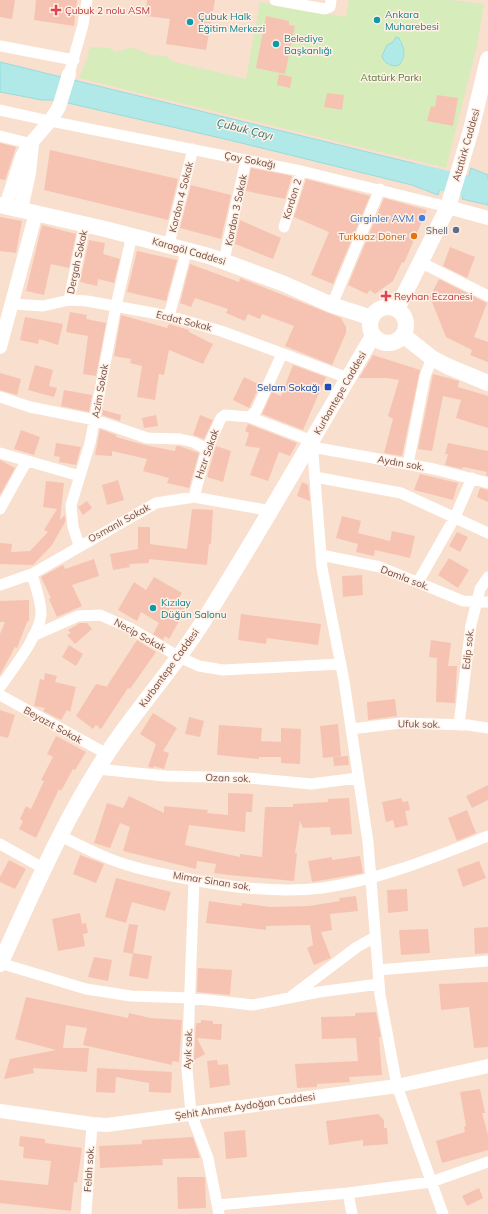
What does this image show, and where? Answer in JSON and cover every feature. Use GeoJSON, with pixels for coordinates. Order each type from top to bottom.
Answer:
{"type":"FeatureCollection","features":[{"type":"Feature","properties":{"kind":"main road","name":"Atatürk Caddesi"},"geometry":{"type":"LineString","coordinates":[[448,207],[485,87],[488,59]]}},
{"type":"Feature","properties":{"kind":"main road"},"geometry":{"type":"LineString","coordinates":[[397,309],[448,207]]}},
{"type":"Feature","properties":{"kind":"main road","name":"Karagöl Caddesi"},"geometry":{"type":"LineString","coordinates":[[16,208],[169,244],[224,260],[332,305],[372,318]]}},
{"type":"Feature","properties":{"kind":"main road"},"geometry":{"type":"LineString","coordinates":[[385,307],[397,309],[402,313],[406,324],[404,335],[394,342],[383,343],[373,336],[371,330],[372,318],[379,310],[385,307]]}},
{"type":"Feature","properties":{"kind":"main road"},"geometry":{"type":"LineString","coordinates":[[404,335],[432,358],[488,383]]}},
{"type":"Feature","properties":{"kind":"main road","name":"Kurbantepe Caddesi"},"geometry":{"type":"LineString","coordinates":[[0,963],[59,836],[98,769],[107,754],[203,622],[312,444],[373,336]]}},
{"type":"Feature","properties":{"kind":"street"},"geometry":{"type":"LineString","coordinates":[[0,347],[8,309],[16,208],[29,173],[32,144],[50,122],[59,107],[74,60],[87,0]]}},
{"type":"Feature","properties":{"kind":"street"},"geometry":{"type":"LineString","coordinates":[[275,0],[325,9],[330,6],[331,0]]}},
{"type":"Feature","properties":{"kind":"street"},"geometry":{"type":"LineString","coordinates":[[0,46],[74,60]]}},
{"type":"Feature","properties":{"kind":"street","name":"Çay Sokağı"},"geometry":{"type":"LineString","coordinates":[[0,110],[50,122],[301,171],[380,189],[448,207]]}},
{"type":"Feature","properties":{"kind":"street"},"geometry":{"type":"LineString","coordinates":[[0,136],[32,144]]}},
{"type":"Feature","properties":{"kind":"street","name":"Kordon 4 Sokak"},"geometry":{"type":"LineString","coordinates":[[169,244],[193,149]]}},
{"type":"Feature","properties":{"kind":"street","name":"Kordon 3 Sokak"},"geometry":{"type":"LineString","coordinates":[[224,260],[246,160]]}},
{"type":"Feature","properties":{"kind":"street","name":"Kordon 2"},"geometry":{"type":"LineString","coordinates":[[284,227],[301,171]]}},
{"type":"Feature","properties":{"kind":"street"},"geometry":{"type":"LineString","coordinates":[[332,305],[380,189]]}},
{"type":"Feature","properties":{"kind":"street"},"geometry":{"type":"LineString","coordinates":[[448,207],[488,218]]}},
{"type":"Feature","properties":{"kind":"street","name":"Dergah Sokak"},"geometry":{"type":"LineString","coordinates":[[69,300],[84,224]]}},
{"type":"Feature","properties":{"kind":"street","name":"Azim Sokak"},"geometry":{"type":"LineString","coordinates":[[79,545],[71,515],[71,505],[95,420],[116,306],[132,235]]}},
{"type":"Feature","properties":{"kind":"street"},"geometry":{"type":"LineString","coordinates":[[169,316],[187,249]]}},
{"type":"Feature","properties":{"kind":"street"},"geometry":{"type":"LineString","coordinates":[[420,262],[488,296]]}},
{"type":"Feature","properties":{"kind":"street","name":"Ecdat Sokak"},"geometry":{"type":"LineString","coordinates":[[8,309],[43,306],[69,300],[116,306],[169,316],[221,331],[348,378]]}},
{"type":"Feature","properties":{"kind":"street"},"geometry":{"type":"LineString","coordinates":[[249,417],[256,411],[282,354]]}},
{"type":"Feature","properties":{"kind":"street"},"geometry":{"type":"LineString","coordinates":[[408,464],[425,376],[432,358]]}},
{"type":"Feature","properties":{"kind":"street"},"geometry":{"type":"LineString","coordinates":[[0,397],[30,407],[95,420],[147,438],[180,439],[193,442],[208,449]]}},
{"type":"Feature","properties":{"kind":"street","name":"Hızır Sokak"},"geometry":{"type":"LineString","coordinates":[[194,497],[208,449],[221,418],[225,415],[249,417]]}},
{"type":"Feature","properties":{"kind":"street","name":"Aydın sok."},"geometry":{"type":"LineString","coordinates":[[249,417],[312,444],[472,478],[488,483]]}},
{"type":"Feature","properties":{"kind":"street"},"geometry":{"type":"LineString","coordinates":[[312,444],[321,555],[341,664],[368,842],[379,984],[397,1086],[443,1214]]}},
{"type":"Feature","properties":{"kind":"street"},"geometry":{"type":"LineString","coordinates":[[0,453],[26,462],[80,476]]}},
{"type":"Feature","properties":{"kind":"street"},"geometry":{"type":"LineString","coordinates":[[0,509],[26,462]]}},
{"type":"Feature","properties":{"kind":"street"},"geometry":{"type":"LineString","coordinates":[[315,477],[401,492],[488,533]]}},
{"type":"Feature","properties":{"kind":"street"},"geometry":{"type":"LineString","coordinates":[[418,582],[455,517],[472,478]]}},
{"type":"Feature","properties":{"kind":"street","name":"Osmanlı Sokak"},"geometry":{"type":"LineString","coordinates":[[0,585],[32,574],[79,545],[156,503],[194,497],[271,511]]}},
{"type":"Feature","properties":{"kind":"street","name":"Damla sok."},"geometry":{"type":"LineString","coordinates":[[321,555],[380,567],[463,601],[488,602]]}},
{"type":"Feature","properties":{"kind":"street"},"geometry":{"type":"LineString","coordinates":[[0,687],[22,656],[33,636],[41,616],[41,609],[32,574]]}},
{"type":"Feature","properties":{"kind":"street","name":"Edip sok."},"geometry":{"type":"LineString","coordinates":[[459,725],[471,625],[480,589],[488,577]]}},
{"type":"Feature","properties":{"kind":"street","name":"Necip Sokak"},"geometry":{"type":"LineString","coordinates":[[33,636],[78,616],[100,615],[130,628],[179,657],[199,666],[223,670],[341,664]]}},
{"type":"Feature","properties":{"kind":"street","name":"Beyazıt Sokak"},"geometry":{"type":"LineString","coordinates":[[0,695],[107,754]]}},
{"type":"Feature","properties":{"kind":"street","name":"Ufuk sok."},"geometry":{"type":"LineString","coordinates":[[351,729],[401,723],[459,725],[488,728]]}},
{"type":"Feature","properties":{"kind":"street","name":"Ozan sok."},"geometry":{"type":"LineString","coordinates":[[98,769],[165,776],[248,778],[311,784],[358,778]]}},
{"type":"Feature","properties":{"kind":"street","name":"Mimar Sinan sok."},"geometry":{"type":"LineString","coordinates":[[59,836],[104,857],[148,870],[194,880],[240,887],[289,891],[324,888],[370,878],[437,856],[488,836]]}},
{"type":"Feature","properties":{"kind":"street"},"geometry":{"type":"LineString","coordinates":[[0,844],[43,868]]}},
{"type":"Feature","properties":{"kind":"street","name":"Ayık sok."},"geometry":{"type":"LineString","coordinates":[[194,880],[187,1070],[191,1113],[208,1158],[219,1210]]}},
{"type":"Feature","properties":{"kind":"street"},"geometry":{"type":"LineString","coordinates":[[290,998],[356,947],[375,937]]}},
{"type":"Feature","properties":{"kind":"street"},"geometry":{"type":"LineString","coordinates":[[378,970],[488,962]]}},
{"type":"Feature","properties":{"kind":"street"},"geometry":{"type":"LineString","coordinates":[[0,963],[86,989],[131,996],[190,998],[253,1005],[379,984]]}},
{"type":"Feature","properties":{"kind":"street","name":"Şehit Ahmet Aydoğan Caddesi"},"geometry":{"type":"LineString","coordinates":[[0,1111],[107,1125],[397,1086],[488,1066]]}},
{"type":"Feature","properties":{"kind":"street","name":"Felah sok."},"geometry":{"type":"LineString","coordinates":[[86,1214],[92,1124]]}},
{"type":"Feature","properties":{"kind":"street"},"geometry":{"type":"LineString","coordinates":[[219,1210],[431,1182],[488,1162]]}},
{"type":"Feature","properties":{"kind":"street"},"geometry":{"type":"LineString","coordinates":[[348,1193],[352,1214]]}},
{"type":"Feature","properties":{"kind":"shaded area"},"geometry":{"type":"Polygon","coordinates":[[[0,0],[488,0],[488,1214],[0,1214],[0,0]]]}},
{"type":"Feature","properties":{"kind":"green space","name":"Atatürk Parkı"},"geometry":{"type":"Polygon","coordinates":[[[349,0],[452,0],[484,4],[476,50],[446,168],[79,78],[89,54],[88,51],[92,47],[109,48],[116,52],[130,48],[137,49],[151,55],[166,56],[172,61],[179,63],[246,79],[260,2],[346,17],[349,0]]]}},
{"type":"Feature","properties":{"kind":"water"},"geometry":{"type":"Polygon","coordinates":[[[396,37],[399,38],[401,42],[404,55],[399,65],[394,66],[386,63],[382,56],[387,45],[393,42],[396,37]]]}},
{"type":"Feature","properties":{"kind":"water"},"geometry":{"type":"Polygon","coordinates":[[[0,62],[445,171],[438,195],[412,185],[229,140],[55,100],[42,100],[0,92],[0,62]]]}},
{"type":"Feature","properties":{"kind":"water"},"geometry":{"type":"Polygon","coordinates":[[[471,168],[488,175],[488,205],[462,199],[471,168]]]}},
{"type":"Feature","properties":{"kind":"building"},"geometry":{"type":"Polygon","coordinates":[[[0,0],[15,0],[12,19],[0,17],[0,0]]]}},
{"type":"Feature","properties":{"kind":"building","name":"Çubuk 2 nolu ASM"},"geometry":{"type":"Polygon","coordinates":[[[36,0],[77,0],[74,26],[34,20],[36,0]]]}},
{"type":"Feature","properties":{"kind":"building","name":"Çubuk Halk Eğitim Merkezi"},"geometry":{"type":"Polygon","coordinates":[[[147,0],[215,0],[206,50],[166,44],[170,19],[146,16],[147,0]]]}},
{"type":"Feature","properties":{"kind":"building","name":"Belediye Başkanlığı"},"geometry":{"type":"Polygon","coordinates":[[[266,16],[289,21],[289,25],[295,26],[285,74],[256,68],[266,16]]]}},
{"type":"Feature","properties":{"kind":"building"},"geometry":{"type":"Polygon","coordinates":[[[279,74],[292,77],[290,88],[277,85],[279,74]]]}},
{"type":"Feature","properties":{"kind":"building"},"geometry":{"type":"Polygon","coordinates":[[[327,93],[344,95],[342,110],[324,107],[327,93]]]}},
{"type":"Feature","properties":{"kind":"building"},"geometry":{"type":"Polygon","coordinates":[[[437,95],[458,98],[453,126],[427,121],[431,106],[435,107],[437,95]]]}},
{"type":"Feature","properties":{"kind":"building"},"geometry":{"type":"Polygon","coordinates":[[[0,143],[16,147],[5,180],[0,179],[0,143]]]}},
{"type":"Feature","properties":{"kind":"building"},"geometry":{"type":"Polygon","coordinates":[[[50,150],[178,179],[168,220],[44,190],[50,150]]]}},
{"type":"Feature","properties":{"kind":"building"},"geometry":{"type":"Polygon","coordinates":[[[251,168],[292,176],[285,199],[246,191],[251,168]]]}},
{"type":"Feature","properties":{"kind":"building"},"geometry":{"type":"Polygon","coordinates":[[[306,179],[370,196],[333,284],[311,275],[329,232],[294,217],[306,179]]]}},
{"type":"Feature","properties":{"kind":"building"},"geometry":{"type":"Polygon","coordinates":[[[191,185],[231,195],[221,239],[180,228],[191,185]]]}},
{"type":"Feature","properties":{"kind":"building"},"geometry":{"type":"Polygon","coordinates":[[[384,198],[427,210],[404,263],[402,262],[393,281],[375,294],[370,290],[367,294],[348,285],[384,198]]]}},
{"type":"Feature","properties":{"kind":"building"},"geometry":{"type":"Polygon","coordinates":[[[0,217],[22,221],[16,253],[0,251],[0,217]]]}},
{"type":"Feature","properties":{"kind":"building"},"geometry":{"type":"Polygon","coordinates":[[[240,220],[281,238],[273,259],[235,244],[240,220]]]}},
{"type":"Feature","properties":{"kind":"building"},"geometry":{"type":"Polygon","coordinates":[[[42,225],[76,234],[69,268],[51,264],[44,295],[26,291],[42,225]]]}},
{"type":"Feature","properties":{"kind":"building"},"geometry":{"type":"Polygon","coordinates":[[[89,240],[105,243],[103,254],[120,259],[114,283],[98,279],[97,286],[80,282],[89,240]]]}},
{"type":"Feature","properties":{"kind":"building"},"geometry":{"type":"Polygon","coordinates":[[[450,247],[475,257],[467,278],[443,266],[450,247]]]}},
{"type":"Feature","properties":{"kind":"building"},"geometry":{"type":"Polygon","coordinates":[[[137,251],[177,260],[166,301],[127,292],[137,251]]]}},
{"type":"Feature","properties":{"kind":"building"},"geometry":{"type":"Polygon","coordinates":[[[190,264],[239,282],[240,278],[341,318],[346,327],[346,333],[332,365],[285,346],[294,326],[262,314],[260,319],[248,314],[245,321],[226,313],[228,309],[195,298],[191,307],[180,303],[190,264]]]}},
{"type":"Feature","properties":{"kind":"building"},"geometry":{"type":"Polygon","coordinates":[[[439,279],[487,303],[474,337],[488,342],[488,362],[470,355],[472,350],[446,337],[430,297],[439,279]]]}},
{"type":"Feature","properties":{"kind":"building"},"geometry":{"type":"Polygon","coordinates":[[[70,312],[87,315],[86,319],[106,323],[96,376],[83,374],[88,336],[66,332],[70,312]]]}},
{"type":"Feature","properties":{"kind":"building"},"geometry":{"type":"Polygon","coordinates":[[[121,315],[167,328],[169,324],[189,330],[189,332],[213,344],[203,364],[169,350],[164,375],[159,374],[155,400],[137,397],[142,366],[130,363],[131,359],[114,356],[121,315]]]}},
{"type":"Feature","properties":{"kind":"building"},"geometry":{"type":"Polygon","coordinates":[[[25,317],[63,324],[58,345],[39,339],[38,344],[20,340],[25,317]]]}},
{"type":"Feature","properties":{"kind":"building"},"geometry":{"type":"Polygon","coordinates":[[[373,355],[420,370],[402,456],[384,453],[393,419],[388,416],[399,380],[387,378],[359,378],[373,355]]]}},
{"type":"Feature","properties":{"kind":"building"},"geometry":{"type":"Polygon","coordinates":[[[35,365],[53,370],[49,386],[57,388],[54,397],[28,390],[35,365]]]}},
{"type":"Feature","properties":{"kind":"building"},"geometry":{"type":"Polygon","coordinates":[[[293,365],[326,377],[303,430],[262,414],[272,392],[281,396],[293,365]]]}},
{"type":"Feature","properties":{"kind":"building"},"geometry":{"type":"Polygon","coordinates":[[[0,373],[21,379],[17,395],[0,390],[0,373]]]}},
{"type":"Feature","properties":{"kind":"building"},"geometry":{"type":"Polygon","coordinates":[[[433,374],[459,381],[458,387],[488,396],[488,428],[456,418],[461,400],[443,396],[432,451],[418,449],[433,374]]]}},
{"type":"Feature","properties":{"kind":"building"},"geometry":{"type":"Polygon","coordinates":[[[244,377],[260,385],[249,408],[233,400],[244,377]]]}},
{"type":"Feature","properties":{"kind":"building"},"geometry":{"type":"Polygon","coordinates":[[[64,390],[92,395],[89,412],[61,406],[64,390]]]}},
{"type":"Feature","properties":{"kind":"building"},"geometry":{"type":"Polygon","coordinates":[[[103,410],[121,415],[120,421],[102,415],[103,410]]]}},
{"type":"Feature","properties":{"kind":"building"},"geometry":{"type":"Polygon","coordinates":[[[156,415],[158,426],[144,428],[142,418],[156,415]]]}},
{"type":"Feature","properties":{"kind":"building"},"geometry":{"type":"Polygon","coordinates":[[[200,415],[213,420],[204,439],[193,435],[200,415]]]}},
{"type":"Feature","properties":{"kind":"building"},"geometry":{"type":"Polygon","coordinates":[[[248,424],[297,443],[290,456],[279,452],[268,481],[250,475],[260,448],[245,446],[249,433],[245,431],[248,424]]]}},
{"type":"Feature","properties":{"kind":"building"},"geometry":{"type":"Polygon","coordinates":[[[100,429],[116,435],[116,437],[145,445],[175,451],[176,446],[179,446],[199,453],[189,488],[167,483],[169,478],[143,471],[147,459],[112,451],[112,456],[95,455],[100,429]]]}},
{"type":"Feature","properties":{"kind":"building"},"geometry":{"type":"Polygon","coordinates":[[[21,430],[40,437],[34,455],[14,449],[21,430]]]}},
{"type":"Feature","properties":{"kind":"building"},"geometry":{"type":"Polygon","coordinates":[[[56,443],[81,447],[76,465],[59,462],[60,457],[54,456],[56,443]]]}},
{"type":"Feature","properties":{"kind":"building"},"geometry":{"type":"Polygon","coordinates":[[[448,443],[488,451],[488,476],[486,475],[487,472],[445,465],[448,454],[445,454],[448,443]]]}},
{"type":"Feature","properties":{"kind":"building"},"geometry":{"type":"Polygon","coordinates":[[[216,446],[231,451],[223,482],[207,477],[216,446]]]}},
{"type":"Feature","properties":{"kind":"building"},"geometry":{"type":"Polygon","coordinates":[[[0,460],[15,468],[0,495],[0,460]]]}},
{"type":"Feature","properties":{"kind":"building"},"geometry":{"type":"Polygon","coordinates":[[[420,474],[458,483],[453,500],[414,490],[420,474]]]}},
{"type":"Feature","properties":{"kind":"building"},"geometry":{"type":"Polygon","coordinates":[[[118,480],[124,500],[107,505],[102,485],[118,480]]]}},
{"type":"Feature","properties":{"kind":"building"},"geometry":{"type":"Polygon","coordinates":[[[46,481],[64,483],[60,520],[65,515],[65,522],[52,545],[33,565],[0,564],[0,543],[12,544],[11,552],[30,551],[48,532],[44,530],[57,509],[43,507],[46,481]]]}},
{"type":"Feature","properties":{"kind":"building"},"geometry":{"type":"Polygon","coordinates":[[[302,482],[308,485],[310,501],[297,496],[302,482]]]}},
{"type":"Feature","properties":{"kind":"building"},"geometry":{"type":"Polygon","coordinates":[[[480,488],[488,490],[488,502],[477,497],[480,488]]]}},
{"type":"Feature","properties":{"kind":"building"},"geometry":{"type":"Polygon","coordinates":[[[87,501],[92,508],[83,515],[78,507],[87,501]]]}},
{"type":"Feature","properties":{"kind":"building"},"geometry":{"type":"Polygon","coordinates":[[[192,509],[213,510],[211,544],[209,544],[207,565],[149,559],[149,563],[129,564],[130,567],[113,570],[110,554],[138,549],[138,527],[150,527],[150,544],[187,549],[192,509]]]}},
{"type":"Feature","properties":{"kind":"building"},"geometry":{"type":"Polygon","coordinates":[[[342,516],[361,521],[358,533],[390,541],[392,531],[415,536],[410,558],[375,550],[374,556],[356,552],[358,544],[336,538],[342,516]]]}},
{"type":"Feature","properties":{"kind":"building"},"geometry":{"type":"Polygon","coordinates":[[[457,532],[468,537],[460,552],[449,546],[457,532]]]}},
{"type":"Feature","properties":{"kind":"building"},"geometry":{"type":"Polygon","coordinates":[[[449,558],[469,570],[458,588],[438,575],[449,558]]]}},
{"type":"Feature","properties":{"kind":"building"},"geometry":{"type":"Polygon","coordinates":[[[94,559],[99,576],[72,585],[82,606],[57,617],[49,599],[51,598],[41,577],[63,565],[65,569],[94,559]]]}},
{"type":"Feature","properties":{"kind":"building"},"geometry":{"type":"Polygon","coordinates":[[[362,575],[363,595],[343,597],[342,576],[362,575]]]}},
{"type":"Feature","properties":{"kind":"building","name":"Kızılay Düğün Salonu"},"geometry":{"type":"Polygon","coordinates":[[[154,577],[182,593],[177,601],[187,607],[169,639],[165,636],[163,640],[153,634],[159,623],[141,612],[137,621],[118,610],[134,582],[146,590],[154,577]]]}},
{"type":"Feature","properties":{"kind":"building"},"geometry":{"type":"Polygon","coordinates":[[[29,600],[29,621],[27,622],[17,648],[15,647],[0,675],[0,634],[5,622],[0,622],[0,601],[29,600]]]}},
{"type":"Feature","properties":{"kind":"building"},"geometry":{"type":"Polygon","coordinates":[[[241,614],[321,624],[318,645],[267,638],[266,644],[238,640],[241,614]]]}},
{"type":"Feature","properties":{"kind":"building"},"geometry":{"type":"Polygon","coordinates":[[[80,623],[87,623],[92,629],[75,644],[67,635],[71,633],[68,630],[80,623]]]}},
{"type":"Feature","properties":{"kind":"building"},"geometry":{"type":"Polygon","coordinates":[[[137,640],[156,652],[130,689],[128,688],[101,729],[96,725],[93,729],[76,716],[96,684],[109,687],[107,686],[137,640]]]}},
{"type":"Feature","properties":{"kind":"building"},"geometry":{"type":"Polygon","coordinates":[[[431,640],[451,643],[448,666],[457,666],[455,703],[436,702],[437,658],[429,657],[431,640]]]}},
{"type":"Feature","properties":{"kind":"building"},"geometry":{"type":"Polygon","coordinates":[[[69,645],[83,654],[76,666],[62,657],[69,645]]]}},
{"type":"Feature","properties":{"kind":"building"},"geometry":{"type":"Polygon","coordinates":[[[45,673],[57,676],[55,682],[76,687],[70,712],[67,710],[61,720],[43,711],[45,708],[34,706],[40,679],[44,680],[45,673]]]}},
{"type":"Feature","properties":{"kind":"building"},"geometry":{"type":"Polygon","coordinates":[[[395,699],[397,716],[368,720],[367,702],[395,699]]]}},
{"type":"Feature","properties":{"kind":"building"},"geometry":{"type":"Polygon","coordinates":[[[0,710],[15,715],[8,738],[0,736],[0,710]]]}},
{"type":"Feature","properties":{"kind":"building"},"geometry":{"type":"Polygon","coordinates":[[[153,713],[177,728],[163,751],[169,753],[164,769],[154,766],[153,768],[148,767],[156,744],[140,734],[153,713]]]}},
{"type":"Feature","properties":{"kind":"building"},"geometry":{"type":"Polygon","coordinates":[[[189,717],[204,721],[200,737],[185,734],[189,717]]]}},
{"type":"Feature","properties":{"kind":"building"},"geometry":{"type":"Polygon","coordinates":[[[338,724],[341,756],[323,758],[320,726],[338,724]]]}},
{"type":"Feature","properties":{"kind":"building"},"geometry":{"type":"Polygon","coordinates":[[[219,725],[262,728],[261,741],[281,742],[281,728],[301,729],[300,764],[281,763],[281,757],[259,757],[259,759],[217,755],[219,725]]]}},
{"type":"Feature","properties":{"kind":"building"},"geometry":{"type":"Polygon","coordinates":[[[56,736],[86,752],[75,770],[73,769],[61,791],[59,789],[36,838],[19,829],[23,821],[20,819],[26,806],[31,809],[44,781],[41,780],[53,757],[47,754],[56,736]]]}},
{"type":"Feature","properties":{"kind":"building"},"geometry":{"type":"Polygon","coordinates":[[[348,756],[349,765],[334,766],[333,757],[348,756]]]}},
{"type":"Feature","properties":{"kind":"building"},"geometry":{"type":"Polygon","coordinates":[[[488,785],[488,800],[472,808],[466,796],[488,785]]]}},
{"type":"Feature","properties":{"kind":"building"},"geometry":{"type":"Polygon","coordinates":[[[228,793],[253,794],[252,812],[246,812],[245,832],[189,825],[185,845],[240,857],[240,854],[262,857],[265,807],[293,807],[293,804],[328,802],[328,799],[349,798],[352,834],[331,835],[330,827],[303,828],[300,821],[295,853],[297,853],[294,881],[214,873],[216,864],[197,861],[196,869],[123,851],[130,827],[120,823],[110,848],[94,843],[107,803],[123,808],[129,796],[164,813],[164,806],[208,810],[207,813],[228,815],[228,793]]]}},
{"type":"Feature","properties":{"kind":"building"},"geometry":{"type":"Polygon","coordinates":[[[401,798],[403,802],[408,801],[410,810],[405,811],[408,825],[395,828],[393,820],[386,822],[382,802],[401,798]]]}},
{"type":"Feature","properties":{"kind":"building"},"geometry":{"type":"Polygon","coordinates":[[[467,810],[476,833],[457,841],[448,818],[467,810]]]}},
{"type":"Feature","properties":{"kind":"building"},"geometry":{"type":"Polygon","coordinates":[[[80,855],[104,864],[96,883],[73,874],[80,855]]]}},
{"type":"Feature","properties":{"kind":"building"},"geometry":{"type":"Polygon","coordinates":[[[360,856],[363,873],[312,882],[308,861],[332,857],[332,860],[360,856]]]}},
{"type":"Feature","properties":{"kind":"building"},"geometry":{"type":"Polygon","coordinates":[[[9,860],[26,869],[15,889],[0,882],[0,877],[9,860]]]}},
{"type":"Feature","properties":{"kind":"building"},"geometry":{"type":"Polygon","coordinates":[[[479,861],[486,878],[463,887],[457,869],[479,861]]]}},
{"type":"Feature","properties":{"kind":"building"},"geometry":{"type":"Polygon","coordinates":[[[116,878],[171,892],[165,911],[132,902],[126,923],[105,917],[116,878]]]}},
{"type":"Feature","properties":{"kind":"building"},"geometry":{"type":"Polygon","coordinates":[[[407,889],[408,911],[388,913],[387,890],[407,889]]]}},
{"type":"Feature","properties":{"kind":"building"},"geometry":{"type":"Polygon","coordinates":[[[356,896],[358,911],[330,914],[332,930],[321,932],[331,958],[314,965],[307,948],[313,945],[310,925],[266,926],[266,930],[206,923],[209,901],[242,906],[242,903],[270,907],[309,906],[340,901],[339,898],[356,896]]]}},
{"type":"Feature","properties":{"kind":"building"},"geometry":{"type":"Polygon","coordinates":[[[80,913],[82,924],[86,923],[88,933],[83,934],[85,946],[58,951],[52,919],[80,913]]]}},
{"type":"Feature","properties":{"kind":"building"},"geometry":{"type":"Polygon","coordinates":[[[129,924],[138,925],[133,954],[123,952],[129,924]]]}},
{"type":"Feature","properties":{"kind":"building"},"geometry":{"type":"Polygon","coordinates":[[[488,927],[488,953],[475,954],[474,928],[488,927]]]}},
{"type":"Feature","properties":{"kind":"building"},"geometry":{"type":"Polygon","coordinates":[[[428,929],[430,953],[401,955],[399,930],[428,929]]]}},
{"type":"Feature","properties":{"kind":"building"},"geometry":{"type":"Polygon","coordinates":[[[133,953],[152,956],[148,979],[129,976],[133,953]]]}},
{"type":"Feature","properties":{"kind":"building"},"geometry":{"type":"Polygon","coordinates":[[[94,957],[112,960],[108,981],[88,977],[94,957]]]}},
{"type":"Feature","properties":{"kind":"building"},"geometry":{"type":"Polygon","coordinates":[[[198,968],[232,970],[230,995],[197,992],[198,968]]]}},
{"type":"Feature","properties":{"kind":"building"},"geometry":{"type":"Polygon","coordinates":[[[488,982],[488,1047],[474,1048],[469,1007],[441,1010],[439,984],[488,982]]]}},
{"type":"Feature","properties":{"kind":"building"},"geometry":{"type":"Polygon","coordinates":[[[26,997],[128,1018],[129,1013],[150,1018],[182,1020],[179,1062],[172,1061],[172,1065],[83,1045],[87,1028],[66,1025],[63,1048],[89,1048],[87,1072],[33,1068],[34,1073],[4,1079],[10,1059],[56,1050],[15,1039],[26,997]]]}},
{"type":"Feature","properties":{"kind":"building"},"geometry":{"type":"Polygon","coordinates":[[[376,1012],[381,1037],[379,1037],[382,1075],[349,1077],[350,1082],[317,1084],[317,1087],[297,1088],[295,1064],[358,1061],[356,1038],[322,1039],[321,1017],[355,1016],[355,1013],[376,1012]]]}},
{"type":"Feature","properties":{"kind":"building"},"geometry":{"type":"Polygon","coordinates":[[[201,1020],[213,1021],[213,1024],[222,1024],[221,1040],[197,1038],[205,1054],[194,1060],[196,1023],[201,1023],[201,1020]]]}},
{"type":"Feature","properties":{"kind":"building"},"geometry":{"type":"Polygon","coordinates":[[[217,1060],[218,1065],[228,1064],[230,1085],[210,1088],[207,1061],[217,1060]]]}},
{"type":"Feature","properties":{"kind":"building"},"geometry":{"type":"Polygon","coordinates":[[[97,1068],[172,1072],[171,1093],[149,1092],[149,1083],[116,1077],[115,1093],[96,1092],[97,1068]]]}},
{"type":"Feature","properties":{"kind":"building"},"geometry":{"type":"Polygon","coordinates":[[[480,1089],[485,1113],[482,1113],[488,1135],[488,1150],[442,1163],[436,1141],[465,1132],[464,1127],[466,1126],[460,1092],[480,1089]]]}},
{"type":"Feature","properties":{"kind":"building"},"geometry":{"type":"Polygon","coordinates":[[[378,1114],[384,1120],[384,1128],[387,1128],[388,1144],[363,1146],[363,1140],[329,1145],[326,1121],[378,1114]]]}},
{"type":"Feature","properties":{"kind":"building"},"geometry":{"type":"Polygon","coordinates":[[[245,1130],[247,1157],[226,1159],[224,1132],[245,1130]]]}},
{"type":"Feature","properties":{"kind":"building"},"geometry":{"type":"Polygon","coordinates":[[[20,1136],[45,1139],[45,1143],[82,1148],[77,1183],[74,1182],[71,1211],[0,1203],[0,1180],[48,1185],[51,1161],[23,1158],[24,1147],[19,1146],[20,1136]]]}},
{"type":"Feature","properties":{"kind":"building"},"geometry":{"type":"Polygon","coordinates":[[[193,1137],[200,1158],[162,1159],[163,1165],[100,1168],[99,1146],[142,1144],[142,1140],[193,1137]]]}},
{"type":"Feature","properties":{"kind":"building"},"geometry":{"type":"Polygon","coordinates":[[[177,1177],[205,1177],[206,1208],[178,1209],[177,1177]]]}},
{"type":"Feature","properties":{"kind":"building"},"geometry":{"type":"Polygon","coordinates":[[[479,1188],[483,1198],[467,1206],[462,1196],[479,1188]]]}},
{"type":"Feature","properties":{"kind":"waterway","name":"Çubuk Çayı"},"geometry":{"type":"LineString","coordinates":[[416,174],[488,191]]}},
{"type":"Feature","properties":{"kind":"place","name":"Çubuk 2 nolu ASM"},"geometry":{"type":"Point","coordinates":[56,10]}},
{"type":"Feature","properties":{"kind":"place","name":"Ankara Muharebesi"},"geometry":{"type":"Point","coordinates":[377,20]}},
{"type":"Feature","properties":{"kind":"place","name":"Çubuk Halk Eğitim Merkezi"},"geometry":{"type":"Point","coordinates":[190,22]}},
{"type":"Feature","properties":{"kind":"place","name":"Belediye Başkanlığı"},"geometry":{"type":"Point","coordinates":[276,44]}},
{"type":"Feature","properties":{"kind":"place","name":"Girginler AVM"},"geometry":{"type":"Point","coordinates":[422,218]}},
{"type":"Feature","properties":{"kind":"place","name":"Shell"},"geometry":{"type":"Point","coordinates":[456,230]}},
{"type":"Feature","properties":{"kind":"place","name":"Turkuaz Döner"},"geometry":{"type":"Point","coordinates":[414,236]}},
{"type":"Feature","properties":{"kind":"place","name":"Reyhan Eczanesi"},"geometry":{"type":"Point","coordinates":[386,296]}},
{"type":"Feature","properties":{"kind":"place","name":"Selam Sokağı"},"geometry":{"type":"Point","coordinates":[328,387]}},
{"type":"Feature","properties":{"kind":"place","name":"Kızılay Düğün Salonu"},"geometry":{"type":"Point","coordinates":[153,608]}}]}
